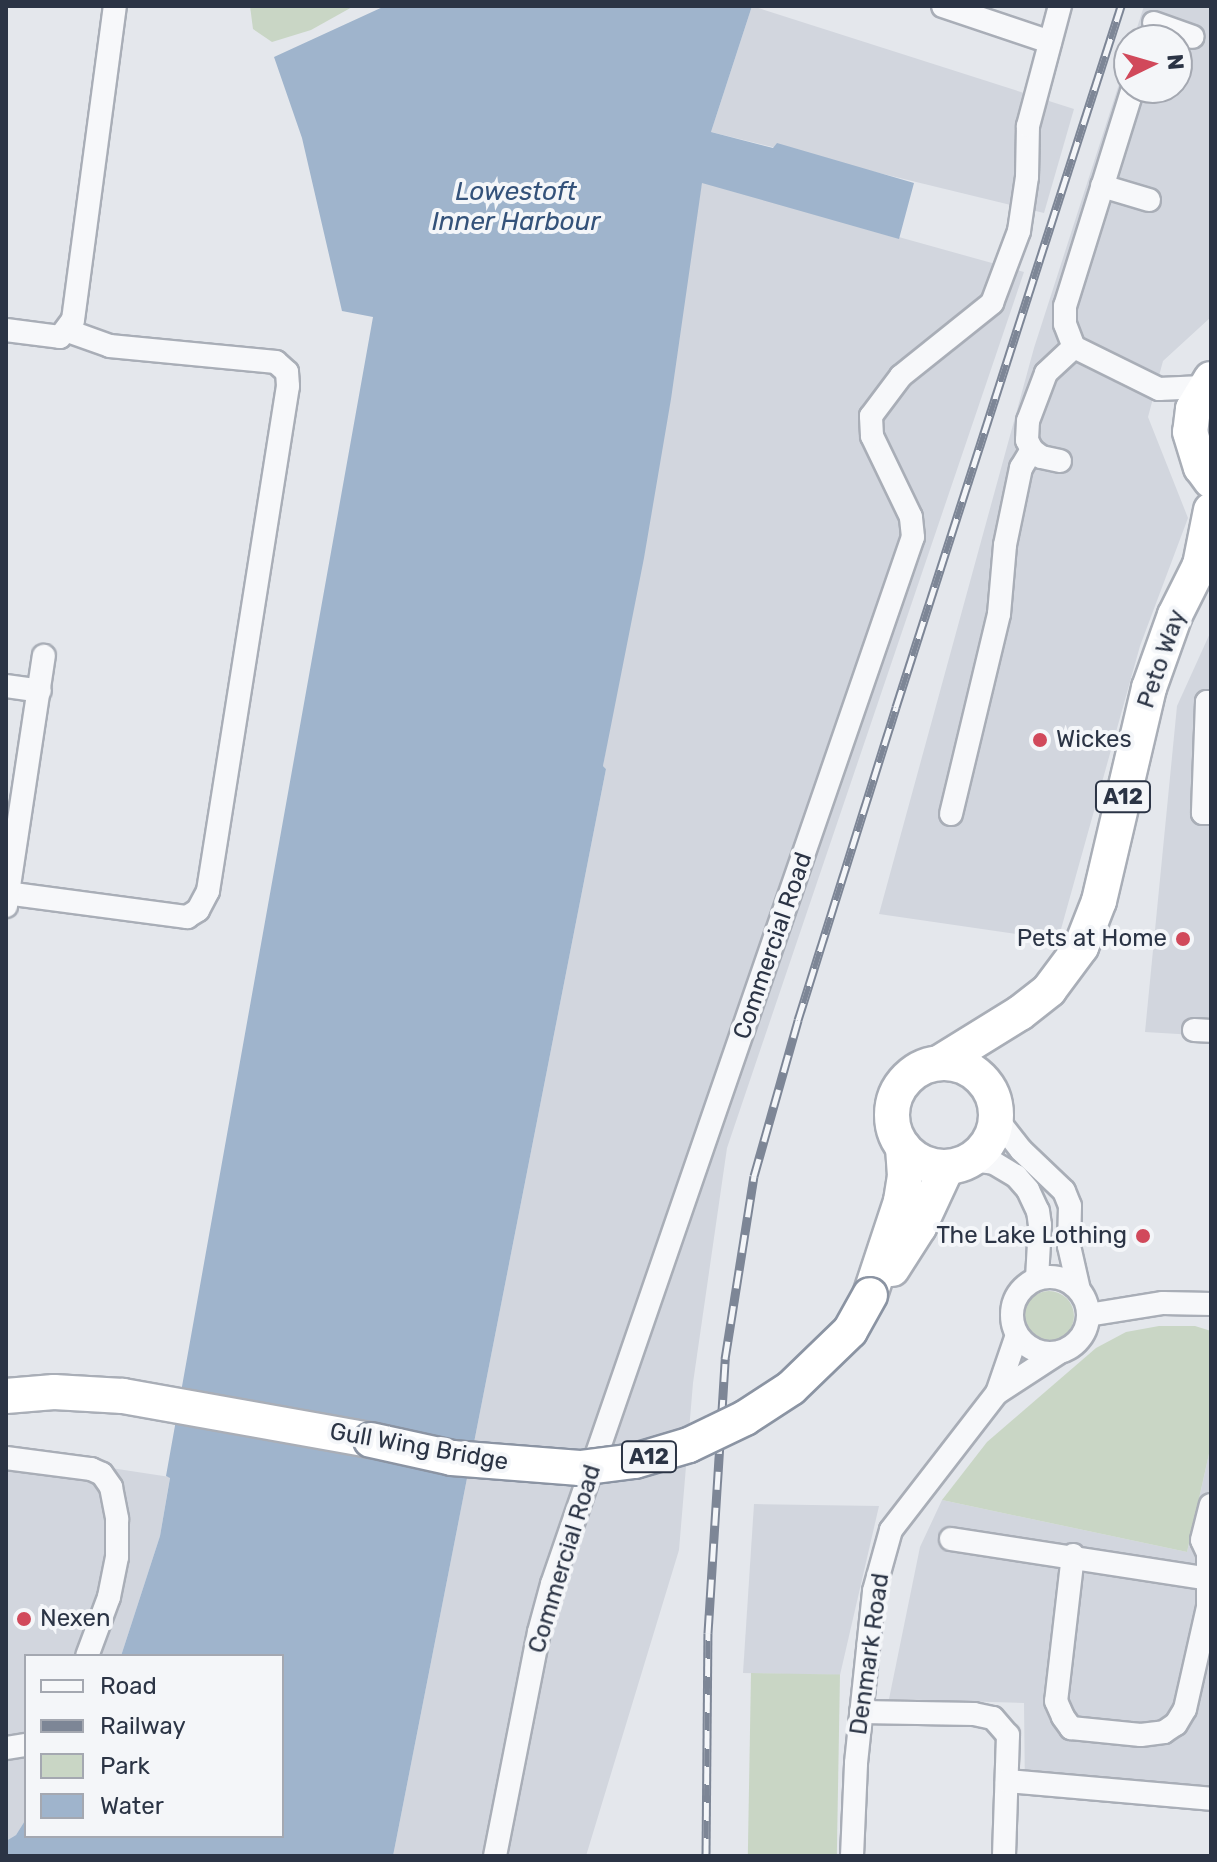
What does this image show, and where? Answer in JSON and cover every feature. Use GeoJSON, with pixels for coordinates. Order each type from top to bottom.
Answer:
{"type":"FeatureCollection","features":[{"type":"Feature","properties":{"kind":"highway"},"geometry":{"type":"LineString","coordinates":[[1207,383],[1193,409],[1190,432],[1201,467],[1211,481]]}},
{"type":"Feature","properties":{"kind":"highway","name":"Peto Way"},"geometry":{"type":"LineString","coordinates":[[939,1063],[1020,1013],[1067,970],[1092,925],[1149,688],[1175,615],[1206,559],[1211,510]]}},
{"type":"Feature","properties":{"kind":"highway","name":"Peto Way"},"geometry":{"type":"LineString","coordinates":[[993,1105],[1000,1047],[1020,1013]]}},
{"type":"Feature","properties":{"kind":"highway"},"geometry":{"type":"LineString","coordinates":[[939,1063],[969,1069],[993,1105],[992,1135],[959,1164],[915,1159],[903,1147],[891,1118],[900,1087],[910,1075],[939,1063]]}},
{"type":"Feature","properties":{"kind":"highway","name":"A12"},"geometry":{"type":"LineString","coordinates":[[870,1295],[901,1201],[905,1176],[903,1147]]}},
{"type":"Feature","properties":{"kind":"highway","name":"A12"},"geometry":{"type":"LineString","coordinates":[[870,1295],[897,1264],[959,1164]]}},
{"type":"Feature","properties":{"kind":"highway","name":"Gull Wing Bridge"},"geometry":{"type":"LineString","coordinates":[[6,1396],[54,1392],[123,1396],[281,1421],[452,1458],[580,1468],[635,1461],[689,1445],[745,1418],[791,1388],[825,1357],[850,1331],[870,1295]]}},
{"type":"Feature","properties":{"kind":"street"},"geometry":{"type":"LineString","coordinates":[[6,330],[60,337],[68,331],[73,320],[115,6]]}},
{"type":"Feature","properties":{"kind":"street"},"geometry":{"type":"LineString","coordinates":[[943,6],[1050,42],[1060,6]]}},
{"type":"Feature","properties":{"kind":"street","name":"Commercial Road"},"geometry":{"type":"LineString","coordinates":[[495,1856],[539,1632],[552,1584],[913,537],[911,517],[872,436],[871,416],[901,376],[992,303],[1019,231],[1027,177],[1028,126],[1050,42]]}},
{"type":"Feature","properties":{"kind":"street"},"geometry":{"type":"LineString","coordinates":[[1128,104],[1065,306],[1065,324],[1074,347],[1159,389],[1190,432]]}},
{"type":"Feature","properties":{"kind":"street"},"geometry":{"type":"LineString","coordinates":[[1102,186],[1149,200]]}},
{"type":"Feature","properties":{"kind":"street"},"geometry":{"type":"LineString","coordinates":[[44,656],[7,898],[187,917],[198,910],[208,891],[288,386],[287,372],[276,362],[110,346],[68,331]]}},
{"type":"Feature","properties":{"kind":"street"},"geometry":{"type":"LineString","coordinates":[[1060,461],[1041,457],[1032,450],[1027,440],[1028,421],[1046,373],[1074,347]]}},
{"type":"Feature","properties":{"kind":"street"},"geometry":{"type":"LineString","coordinates":[[1159,389],[1207,383]]}},
{"type":"Feature","properties":{"kind":"street"},"geometry":{"type":"LineString","coordinates":[[951,814],[999,614],[1005,545],[1021,468],[1032,450]]}},
{"type":"Feature","properties":{"kind":"street"},"geometry":{"type":"LineString","coordinates":[[6,686],[40,691]]}},
{"type":"Feature","properties":{"kind":"street"},"geometry":{"type":"LineString","coordinates":[[1211,702],[1207,702],[1203,813],[1211,813]]}},
{"type":"Feature","properties":{"kind":"street"},"geometry":{"type":"LineString","coordinates":[[993,1105],[1021,1150],[1064,1191],[1070,1206],[1069,1246],[1088,1315],[1081,1338],[1061,1352],[1036,1351],[1017,1335],[1012,1309],[1025,1285],[1037,1278],[1052,1276],[1067,1280],[1079,1290]]}},
{"type":"Feature","properties":{"kind":"street"},"geometry":{"type":"LineString","coordinates":[[959,1164],[994,1163],[1016,1176],[1028,1190],[1038,1211],[1040,1225],[1037,1278]]}},
{"type":"Feature","properties":{"kind":"street"},"geometry":{"type":"LineString","coordinates":[[1088,1315],[1210,1299]]}},
{"type":"Feature","properties":{"kind":"street","name":"Denmark Road"},"geometry":{"type":"LineString","coordinates":[[852,1856],[861,1712],[874,1591],[891,1530],[997,1393],[1017,1335]]}},
{"type":"Feature","properties":{"kind":"street","name":"Denmark Road"},"geometry":{"type":"LineString","coordinates":[[997,1393],[1061,1352]]}},
{"type":"Feature","properties":{"kind":"street"},"geometry":{"type":"LineString","coordinates":[[6,1458],[91,1469],[102,1474],[111,1487],[117,1519],[117,1557],[109,1597],[88,1654]]}},
{"type":"Feature","properties":{"kind":"street"},"geometry":{"type":"LineString","coordinates":[[1073,1555],[1056,1701],[1071,1728],[1141,1735],[1164,1732],[1176,1724],[1185,1709],[1208,1607],[1210,1553],[1202,1540],[1211,1505]]}},
{"type":"Feature","properties":{"kind":"street"},"geometry":{"type":"LineString","coordinates":[[951,1539],[1073,1555],[1208,1579]]}},
{"type":"Feature","properties":{"kind":"street"},"geometry":{"type":"LineString","coordinates":[[861,1712],[974,1714],[993,1718],[1008,1735],[1004,1856]]}},
{"type":"Feature","properties":{"kind":"street"},"geometry":{"type":"LineString","coordinates":[[1007,1781],[1211,1799]]}},
{"type":"Feature","properties":{"kind":"shaded area"},"geometry":{"type":"Polygon","coordinates":[[[752,6],[1074,109],[1044,213],[711,132],[752,6]]]}},
{"type":"Feature","properties":{"kind":"shaded area"},"geometry":{"type":"Polygon","coordinates":[[[1144,6],[1211,6],[1211,317],[1163,361],[1148,417],[1188,518],[1140,646],[1058,940],[879,914],[1034,348],[1113,103],[1193,104],[1193,24],[1138,24],[1144,6]]]}},
{"type":"Feature","properties":{"kind":"shaded area"},"geometry":{"type":"Polygon","coordinates":[[[702,182],[1024,272],[727,1148],[693,1383],[679,1550],[586,1856],[393,1856],[606,769],[603,766],[702,182]]]}},
{"type":"Feature","properties":{"kind":"shaded area"},"geometry":{"type":"Polygon","coordinates":[[[1211,631],[1211,1036],[1145,1032],[1177,706],[1211,631]]]}},
{"type":"Feature","properties":{"kind":"shaded area"},"geometry":{"type":"Polygon","coordinates":[[[1211,1445],[1211,1812],[1025,1793],[1024,1703],[889,1699],[920,1547],[942,1500],[1187,1552],[1211,1445]]]}},
{"type":"Feature","properties":{"kind":"shaded area"},"geometry":{"type":"Polygon","coordinates":[[[6,1452],[170,1477],[160,1536],[122,1654],[24,1654],[24,1822],[16,1835],[6,1841],[6,1452]]]}},
{"type":"Feature","properties":{"kind":"shaded area"},"geometry":{"type":"Polygon","coordinates":[[[754,1504],[879,1506],[840,1675],[743,1673],[754,1504]]]}},
{"type":"Feature","properties":{"kind":"green space"},"geometry":{"type":"Polygon","coordinates":[[[250,6],[354,6],[311,30],[272,42],[253,29],[250,6]]]}},
{"type":"Feature","properties":{"kind":"green space"},"geometry":{"type":"Polygon","coordinates":[[[1049,1291],[1067,1298],[1074,1316],[1067,1334],[1049,1341],[1031,1334],[1024,1316],[1031,1298],[1049,1291]]]}},
{"type":"Feature","properties":{"kind":"green space"},"geometry":{"type":"Polygon","coordinates":[[[1159,1326],[1195,1326],[1211,1331],[1211,1445],[1187,1552],[942,1500],[987,1442],[1096,1348],[1126,1332],[1159,1326]]]}},
{"type":"Feature","properties":{"kind":"green space"},"geometry":{"type":"Polygon","coordinates":[[[751,1673],[840,1675],[837,1856],[748,1856],[751,1673]]]}},
{"type":"Feature","properties":{"kind":"water","name":"Lowestoft Inner Harbour"},"geometry":{"type":"Polygon","coordinates":[[[385,6],[752,6],[711,132],[773,148],[777,143],[914,183],[899,239],[702,183],[671,399],[644,558],[603,766],[606,769],[393,1856],[6,1856],[6,1841],[16,1835],[24,1822],[24,1838],[284,1838],[284,1654],[122,1654],[160,1536],[170,1478],[166,1476],[373,317],[342,311],[302,138],[274,57],[385,6]]]}},
{"type":"Feature","properties":{"kind":"railway"},"geometry":{"type":"LineString","coordinates":[[706,1856],[708,1633],[725,1359],[754,1176],[798,1020],[896,707],[1121,6]]}},
{"type":"Feature","properties":{"kind":"place","name":"Wickes"},"geometry":{"type":"Point","coordinates":[1040,740]}},
{"type":"Feature","properties":{"kind":"place","name":"Pets at Home"},"geometry":{"type":"Point","coordinates":[1183,939]}},
{"type":"Feature","properties":{"kind":"place","name":"The Lake Lothing"},"geometry":{"type":"Point","coordinates":[1143,1236]}},
{"type":"Feature","properties":{"kind":"place","name":"Nexen"},"geometry":{"type":"Point","coordinates":[24,1619]}}]}
